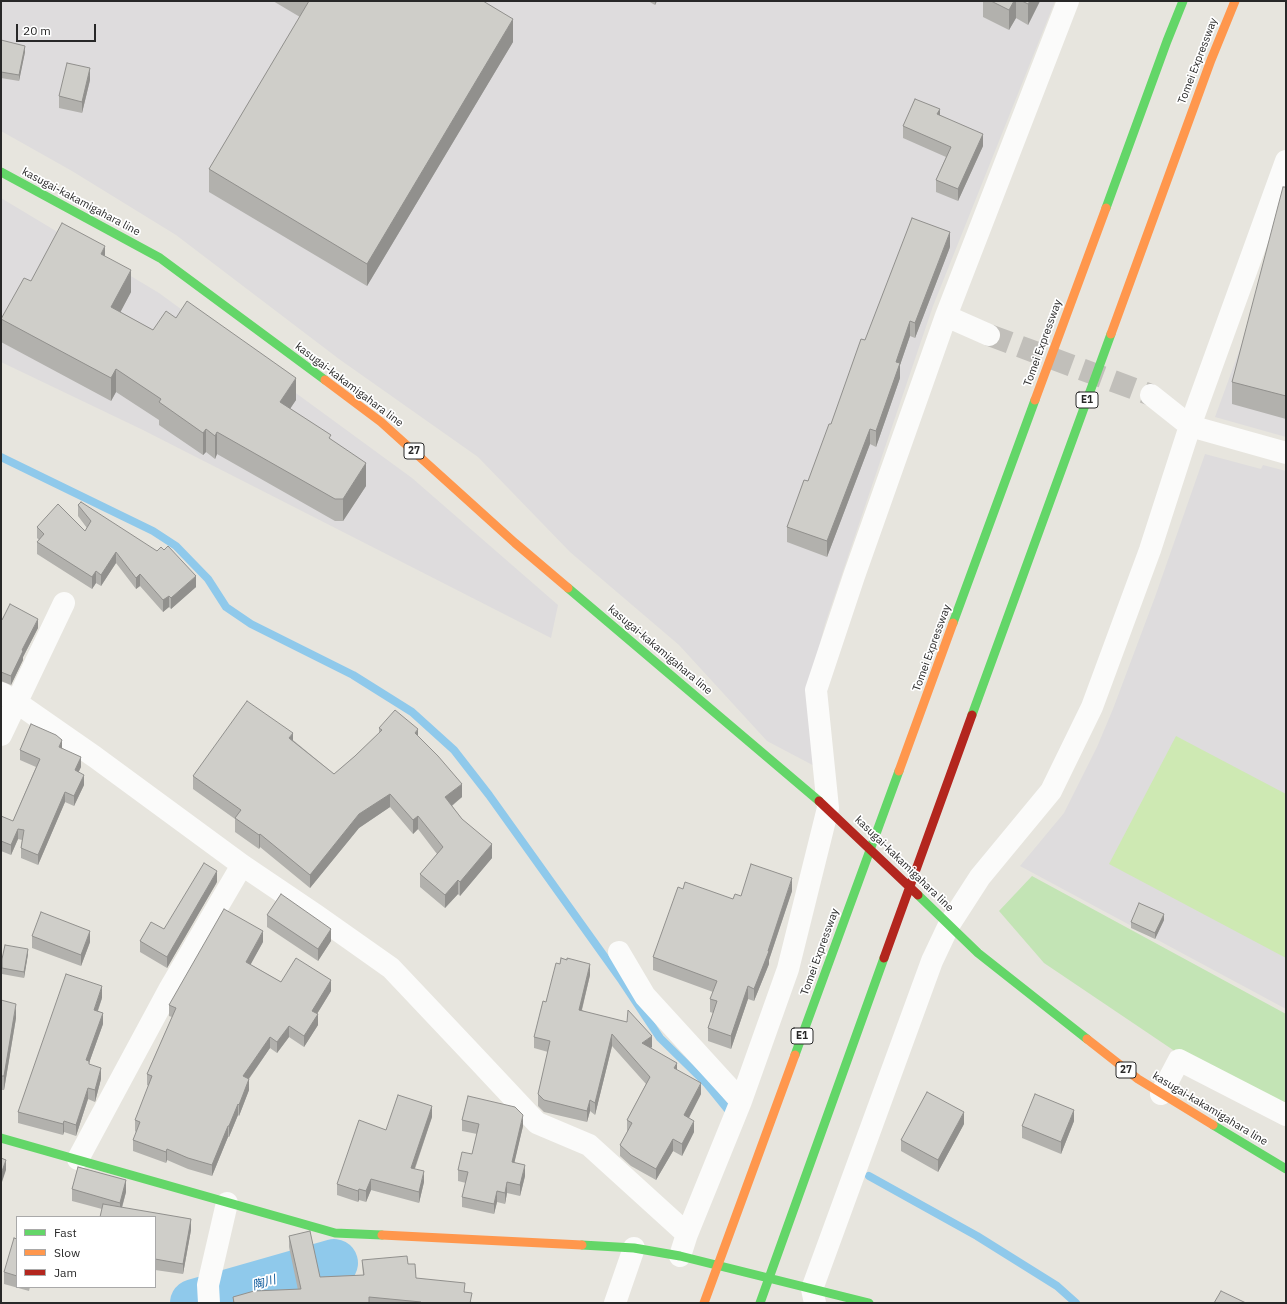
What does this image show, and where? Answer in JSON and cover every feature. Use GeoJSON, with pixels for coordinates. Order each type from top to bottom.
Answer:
{"type":"FeatureCollection","features":[{"type":"Feature","properties":{"kind":"main road","name":"Tomei Expressway"},"geometry":{"type":"LineString","coordinates":[[704,1303],[1167,41],[1183,1]]}},
{"type":"Feature","properties":{"kind":"main road","name":"Tomei Expressway"},"geometry":{"type":"LineString","coordinates":[[761,1302],[941,799],[1211,60],[1235,1]]}},
{"type":"Feature","properties":{"kind":"main road","name":"kasugai-kakamigahara line"},"geometry":{"type":"LineString","coordinates":[[1,172],[160,258],[381,422],[515,543],[828,808],[978,953],[1138,1079],[1286,1169]]}},
{"type":"Feature","properties":{"kind":"main road"},"geometry":{"type":"LineString","coordinates":[[1,1138],[78,1158],[227,1203],[335,1233],[634,1248],[680,1256],[814,1296],[869,1303]]}},
{"type":"Feature","properties":{"kind":"street"},"geometry":{"type":"LineString","coordinates":[[680,1256],[687,1234],[741,1101],[788,969],[828,808],[816,690],[854,576],[946,316],[1068,1]]}},
{"type":"Feature","properties":{"kind":"street"},"geometry":{"type":"LineString","coordinates":[[814,1296],[932,961],[949,925],[980,877],[1051,791],[1092,707],[1150,550],[1190,426],[1286,160]]}},
{"type":"Feature","properties":{"kind":"street"},"geometry":{"type":"LineString","coordinates":[[946,316],[989,335]]}},
{"type":"Feature","properties":{"kind":"street"},"geometry":{"type":"LineString","coordinates":[[1151,395],[1190,426],[1286,453]]}},
{"type":"Feature","properties":{"kind":"street"},"geometry":{"type":"LineString","coordinates":[[1,735],[9,698],[64,603]]}},
{"type":"Feature","properties":{"kind":"street"},"geometry":{"type":"LineString","coordinates":[[9,698],[95,757],[242,865],[391,968],[537,1123],[589,1145],[687,1234]]}},
{"type":"Feature","properties":{"kind":"street"},"geometry":{"type":"LineString","coordinates":[[78,1158],[170,988],[242,865]]}},
{"type":"Feature","properties":{"kind":"street"},"geometry":{"type":"LineString","coordinates":[[619,952],[645,996],[741,1101]]}},
{"type":"Feature","properties":{"kind":"street"},"geometry":{"type":"LineString","coordinates":[[1161,1094],[1179,1060],[1286,1115]]}},
{"type":"Feature","properties":{"kind":"street"},"geometry":{"type":"LineString","coordinates":[[209,1294],[227,1203]]}},
{"type":"Feature","properties":{"kind":"street"},"geometry":{"type":"LineString","coordinates":[[615,1303],[634,1248]]}},
{"type":"Feature","properties":{"kind":"shaded area"},"geometry":{"type":"Polygon","coordinates":[[[1,1],[1055,1],[933,306],[825,624],[807,695],[822,770],[767,741],[679,645],[570,552],[478,457],[339,359],[176,235],[72,171],[1,131],[1,1]]]}},
{"type":"Feature","properties":{"kind":"shaded area"},"geometry":{"type":"Polygon","coordinates":[[[1,198],[159,293],[412,478],[558,605],[551,638],[143,430],[1,362],[1,198]]]}},
{"type":"Feature","properties":{"kind":"shaded area"},"geometry":{"type":"Polygon","coordinates":[[[1286,223],[1286,437],[1215,417],[1286,223]]]}},
{"type":"Feature","properties":{"kind":"shaded area"},"geometry":{"type":"Polygon","coordinates":[[[1205,454],[1261,469],[1263,465],[1286,471],[1286,1009],[1020,866],[1064,813],[1097,747],[1113,709],[1155,597],[1205,454]]]}},
{"type":"Feature","properties":{"kind":"green space"},"geometry":{"type":"Polygon","coordinates":[[[1176,736],[1286,794],[1286,958],[1109,864],[1176,736]]]}},
{"type":"Feature","properties":{"kind":"green space"},"geometry":{"type":"Polygon","coordinates":[[[1032,876],[1286,1014],[1286,1110],[1179,1054],[1044,963],[999,911],[1032,876]]]}},
{"type":"Feature","properties":{"kind":"building"},"geometry":{"type":"Polygon","coordinates":[[[309,1],[483,1],[513,19],[367,264],[209,169],[309,1]]]}},
{"type":"Feature","properties":{"kind":"building"},"geometry":{"type":"Polygon","coordinates":[[[991,1],[1014,1],[1009,10],[991,1]]]}},
{"type":"Feature","properties":{"kind":"building"},"geometry":{"type":"Polygon","coordinates":[[[1022,1],[1030,1],[1028,4],[1022,1]]]}},
{"type":"Feature","properties":{"kind":"building"},"geometry":{"type":"Polygon","coordinates":[[[1,40],[25,46],[19,75],[1,72],[1,40]]]}},
{"type":"Feature","properties":{"kind":"building"},"geometry":{"type":"Polygon","coordinates":[[[67,63],[90,68],[82,102],[59,96],[67,63]]]}},
{"type":"Feature","properties":{"kind":"building"},"geometry":{"type":"Polygon","coordinates":[[[915,99],[940,109],[937,114],[983,134],[958,189],[936,180],[951,147],[903,126],[915,99]]]}},
{"type":"Feature","properties":{"kind":"building"},"geometry":{"type":"Polygon","coordinates":[[[1283,187],[1286,187],[1286,396],[1232,382],[1283,187]]]}},
{"type":"Feature","properties":{"kind":"building"},"geometry":{"type":"Polygon","coordinates":[[[912,218],[950,232],[915,323],[910,321],[896,362],[900,363],[876,431],[870,429],[827,541],[787,527],[804,480],[808,481],[829,424],[831,424],[861,339],[865,340],[912,218]]]}},
{"type":"Feature","properties":{"kind":"building"},"geometry":{"type":"Polygon","coordinates":[[[62,223],[105,246],[101,254],[131,270],[111,307],[153,330],[166,311],[176,318],[187,301],[296,378],[280,402],[331,435],[329,438],[366,463],[343,499],[335,499],[217,432],[215,436],[206,429],[203,433],[159,402],[161,399],[116,369],[111,378],[1,319],[24,278],[31,281],[62,223]]]}},
{"type":"Feature","properties":{"kind":"building"},"geometry":{"type":"Polygon","coordinates":[[[81,502],[157,551],[161,547],[164,550],[168,546],[196,576],[171,598],[169,596],[163,600],[140,574],[136,578],[116,552],[101,575],[96,571],[92,577],[37,542],[44,534],[37,527],[58,504],[85,531],[91,521],[78,505],[81,502]]]}},
{"type":"Feature","properties":{"kind":"building"},"geometry":{"type":"Polygon","coordinates":[[[10,604],[38,619],[11,676],[1,672],[1,620],[10,604]]]}},
{"type":"Feature","properties":{"kind":"building"},"geometry":{"type":"Polygon","coordinates":[[[247,701],[293,733],[289,738],[334,774],[382,730],[379,728],[395,710],[418,729],[415,733],[438,756],[462,784],[445,797],[462,819],[492,844],[460,882],[458,880],[445,895],[420,874],[443,847],[418,816],[413,820],[390,794],[359,814],[310,875],[260,834],[259,835],[235,818],[241,810],[193,776],[247,701]]]}},
{"type":"Feature","properties":{"kind":"building"},"geometry":{"type":"Polygon","coordinates":[[[31,724],[56,735],[62,740],[59,747],[81,757],[75,770],[84,775],[74,796],[65,792],[38,855],[21,848],[24,830],[18,829],[11,845],[1,841],[1,816],[13,821],[40,759],[20,750],[31,724]]]}},
{"type":"Feature","properties":{"kind":"building"},"geometry":{"type":"Polygon","coordinates":[[[204,863],[217,871],[167,957],[140,941],[151,922],[164,929],[204,863]]]}},
{"type":"Feature","properties":{"kind":"building"},"geometry":{"type":"Polygon","coordinates":[[[751,864],[792,878],[769,951],[754,989],[748,986],[731,1036],[708,1028],[717,1001],[710,999],[717,981],[653,957],[678,887],[683,889],[685,882],[733,899],[735,894],[741,896],[751,864]]]}},
{"type":"Feature","properties":{"kind":"building"},"geometry":{"type":"Polygon","coordinates":[[[281,894],[331,929],[318,949],[267,915],[281,894]]]}},
{"type":"Feature","properties":{"kind":"building"},"geometry":{"type":"Polygon","coordinates":[[[1139,903],[1164,914],[1155,933],[1131,922],[1139,903]]]}},
{"type":"Feature","properties":{"kind":"building"},"geometry":{"type":"Polygon","coordinates":[[[224,909],[263,931],[246,962],[281,982],[296,958],[331,980],[312,1011],[318,1014],[304,1036],[289,1026],[277,1042],[270,1037],[243,1076],[249,1079],[212,1165],[188,1158],[167,1149],[166,1152],[133,1140],[140,1122],[135,1120],[152,1076],[147,1074],[176,1008],[169,1005],[224,909]]]}},
{"type":"Feature","properties":{"kind":"building"},"geometry":{"type":"Polygon","coordinates":[[[41,912],[90,931],[81,955],[32,936],[41,912]]]}},
{"type":"Feature","properties":{"kind":"building"},"geometry":{"type":"Polygon","coordinates":[[[5,945],[28,949],[24,972],[2,968],[5,945]]]}},
{"type":"Feature","properties":{"kind":"building"},"geometry":{"type":"Polygon","coordinates":[[[561,958],[567,960],[567,958],[590,964],[579,1010],[627,1022],[628,1010],[652,1036],[642,1043],[677,1063],[674,1068],[701,1083],[684,1115],[694,1121],[682,1144],[673,1139],[656,1169],[631,1155],[620,1145],[632,1123],[627,1120],[650,1077],[612,1034],[595,1103],[590,1100],[587,1111],[544,1100],[538,1094],[550,1041],[534,1037],[543,1001],[546,1002],[556,963],[560,964],[561,958]]]}},
{"type":"Feature","properties":{"kind":"building"},"geometry":{"type":"Polygon","coordinates":[[[66,974],[102,986],[94,1010],[103,1013],[86,1060],[89,1061],[89,1064],[101,1068],[95,1090],[88,1088],[76,1125],[64,1121],[63,1124],[18,1112],[66,974]]]}},
{"type":"Feature","properties":{"kind":"building"},"geometry":{"type":"Polygon","coordinates":[[[1,1000],[16,1004],[4,1076],[1,1076],[1,1000]]]}},
{"type":"Feature","properties":{"kind":"building"},"geometry":{"type":"Polygon","coordinates":[[[927,1092],[964,1112],[938,1160],[901,1140],[927,1092]]]}},
{"type":"Feature","properties":{"kind":"building"},"geometry":{"type":"Polygon","coordinates":[[[1035,1094],[1074,1110],[1061,1142],[1022,1126],[1035,1094]]]}},
{"type":"Feature","properties":{"kind":"building"},"geometry":{"type":"Polygon","coordinates":[[[398,1095],[432,1106],[411,1168],[424,1171],[419,1192],[371,1179],[366,1191],[359,1189],[358,1191],[337,1184],[359,1120],[386,1130],[398,1095]]]}},
{"type":"Feature","properties":{"kind":"building"},"geometry":{"type":"Polygon","coordinates":[[[468,1096],[515,1107],[523,1115],[512,1162],[525,1165],[520,1185],[507,1182],[505,1193],[497,1191],[494,1204],[462,1197],[468,1172],[458,1170],[462,1152],[472,1154],[479,1124],[462,1120],[468,1096]]]}},
{"type":"Feature","properties":{"kind":"building"},"geometry":{"type":"Polygon","coordinates":[[[1,1158],[6,1160],[1,1174],[1,1158]]]}},
{"type":"Feature","properties":{"kind":"building"},"geometry":{"type":"Polygon","coordinates":[[[78,1167],[126,1180],[120,1203],[72,1189],[78,1167]]]}},
{"type":"Feature","properties":{"kind":"building"},"geometry":{"type":"Polygon","coordinates":[[[103,1204],[191,1219],[183,1264],[156,1259],[156,1216],[100,1216],[103,1204]]]}},
{"type":"Feature","properties":{"kind":"building"},"geometry":{"type":"Polygon","coordinates":[[[310,1231],[320,1277],[364,1275],[362,1260],[407,1256],[408,1264],[415,1264],[416,1278],[465,1283],[464,1292],[472,1293],[470,1303],[421,1303],[369,1297],[369,1303],[234,1303],[233,1297],[254,1291],[301,1289],[289,1236],[310,1231]]]}},
{"type":"Feature","properties":{"kind":"building"},"geometry":{"type":"Polygon","coordinates":[[[14,1238],[16,1239],[16,1276],[4,1272],[14,1238]]]}},
{"type":"Feature","properties":{"kind":"building"},"geometry":{"type":"Polygon","coordinates":[[[1221,1291],[1246,1303],[1214,1303],[1221,1291]]]}},
{"type":"Feature","properties":{"kind":"waterway"},"geometry":{"type":"LineString","coordinates":[[1,457],[153,531],[176,546],[208,579],[226,607],[251,624],[353,675],[412,712],[454,750],[489,795],[622,981],[660,1038],[707,1084],[733,1116]]}},
{"type":"Feature","properties":{"kind":"waterway"},"geometry":{"type":"LineString","coordinates":[[869,1176],[977,1236],[1057,1286],[1076,1303]]}},
{"type":"Feature","properties":{"kind":"waterway","name":"陶川"},"geometry":{"type":"LineString","coordinates":[[194,1303],[334,1263]]}},
{"type":"Feature","properties":{"kind":"tunnel"},"geometry":{"type":"LineString","coordinates":[[989,335],[1151,395]]}},
{"type":"Feature","properties":{"kind":"traffic: fast"},"geometry":{"type":"LineString","coordinates":[[1106,208],[1183,1]]}},
{"type":"Feature","properties":{"kind":"traffic: fast"},"geometry":{"type":"LineString","coordinates":[[1,172],[160,258],[325,380]]}},
{"type":"Feature","properties":{"kind":"traffic: fast"},"geometry":{"type":"LineString","coordinates":[[972,715],[1111,334]]}},
{"type":"Feature","properties":{"kind":"traffic: fast"},"geometry":{"type":"LineString","coordinates":[[953,623],[1035,400]]}},
{"type":"Feature","properties":{"kind":"traffic: fast"},"geometry":{"type":"LineString","coordinates":[[568,588],[819,801]]}},
{"type":"Feature","properties":{"kind":"traffic: fast"},"geometry":{"type":"LineString","coordinates":[[795,1055],[899,771]]}},
{"type":"Feature","properties":{"kind":"traffic: fast"},"geometry":{"type":"LineString","coordinates":[[918,895],[978,953],[1087,1039]]}},
{"type":"Feature","properties":{"kind":"traffic: fast"},"geometry":{"type":"LineString","coordinates":[[760,1303],[884,958]]}},
{"type":"Feature","properties":{"kind":"traffic: fast"},"geometry":{"type":"LineString","coordinates":[[1213,1125],[1286,1169]]}},
{"type":"Feature","properties":{"kind":"traffic: fast"},"geometry":{"type":"LineString","coordinates":[[1,1138],[335,1233],[382,1235]]}},
{"type":"Feature","properties":{"kind":"traffic: fast"},"geometry":{"type":"LineString","coordinates":[[582,1245],[634,1248],[680,1256],[869,1303]]}},
{"type":"Feature","properties":{"kind":"traffic: slow"},"geometry":{"type":"LineString","coordinates":[[1111,334],[1211,60],[1235,1]]}},
{"type":"Feature","properties":{"kind":"traffic: slow"},"geometry":{"type":"LineString","coordinates":[[1035,400],[1106,208]]}},
{"type":"Feature","properties":{"kind":"traffic: slow"},"geometry":{"type":"LineString","coordinates":[[325,380],[381,422],[515,543],[568,588]]}},
{"type":"Feature","properties":{"kind":"traffic: slow"},"geometry":{"type":"LineString","coordinates":[[899,771],[953,623]]}},
{"type":"Feature","properties":{"kind":"traffic: slow"},"geometry":{"type":"LineString","coordinates":[[1087,1039],[1138,1079],[1213,1125]]}},
{"type":"Feature","properties":{"kind":"traffic: slow"},"geometry":{"type":"LineString","coordinates":[[704,1303],[795,1055]]}},
{"type":"Feature","properties":{"kind":"traffic: slow"},"geometry":{"type":"LineString","coordinates":[[382,1235],[582,1245]]}},
{"type":"Feature","properties":{"kind":"traffic: jam"},"geometry":{"type":"LineString","coordinates":[[884,958],[972,715]]}},
{"type":"Feature","properties":{"kind":"traffic: jam"},"geometry":{"type":"LineString","coordinates":[[819,801],[918,895]]}}]}
